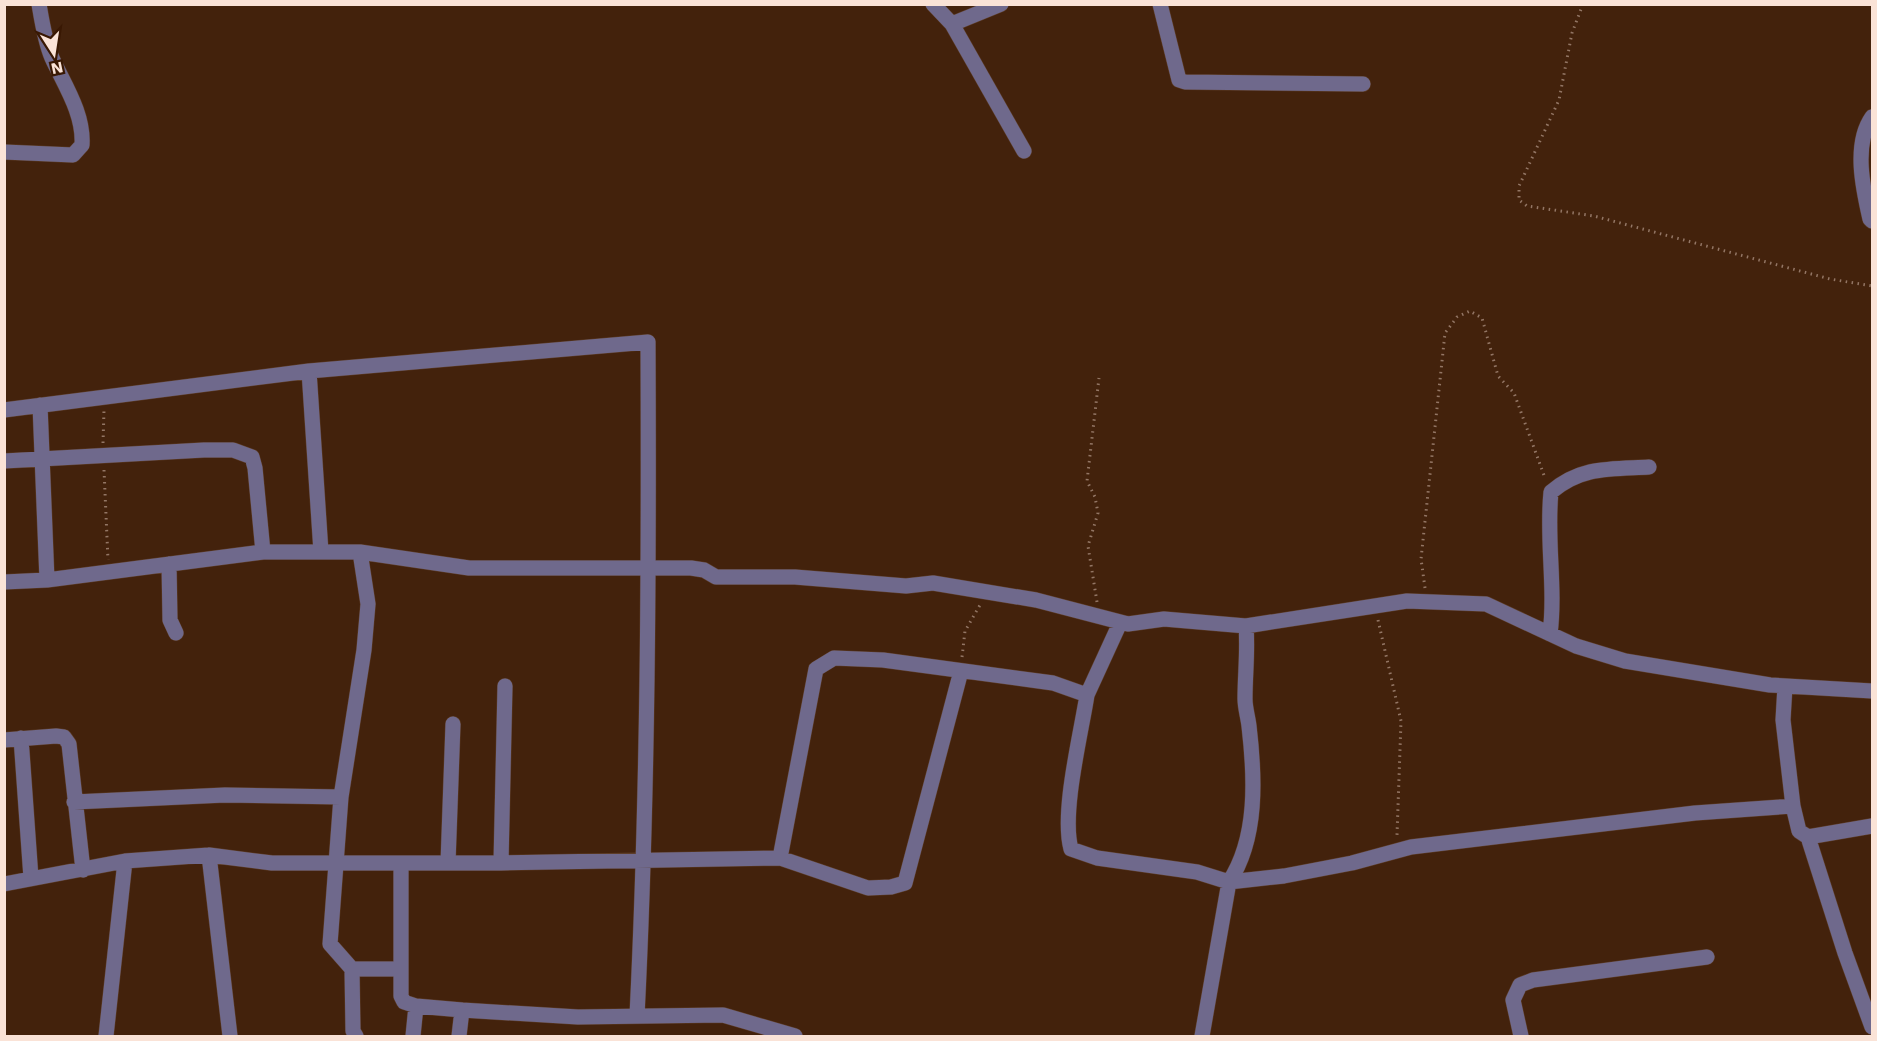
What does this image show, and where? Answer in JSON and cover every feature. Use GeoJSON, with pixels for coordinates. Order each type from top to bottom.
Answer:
{"type":"FeatureCollection","features":[{"type":"Feature","properties":{"kind":"street"},"geometry":{"type":"LineString","coordinates":[[4,152],[73,155],[82,145],[72,99],[53,59],[39,4]]}},
{"type":"Feature","properties":{"kind":"street"},"geometry":{"type":"LineString","coordinates":[[933,4],[952,24],[1024,151]]}},
{"type":"Feature","properties":{"kind":"street"},"geometry":{"type":"LineString","coordinates":[[952,24],[1001,4]]}},
{"type":"Feature","properties":{"kind":"street"},"geometry":{"type":"LineString","coordinates":[[1160,4],[1179,80],[1185,82],[1363,84]]}},
{"type":"Feature","properties":{"kind":"street"},"geometry":{"type":"LineString","coordinates":[[1872,117],[1867,125],[1862,146],[1864,194],[1872,221]]}},
{"type":"Feature","properties":{"kind":"street"},"geometry":{"type":"LineString","coordinates":[[4,410],[309,371],[648,342],[649,568],[645,861],[637,1016]]}},
{"type":"Feature","properties":{"kind":"street"},"geometry":{"type":"LineString","coordinates":[[309,371],[321,552]]}},
{"type":"Feature","properties":{"kind":"street"},"geometry":{"type":"LineString","coordinates":[[40,405],[47,580]]}},
{"type":"Feature","properties":{"kind":"street"},"geometry":{"type":"LineString","coordinates":[[4,461],[233,450],[252,457],[263,552]]}},
{"type":"Feature","properties":{"kind":"street"},"geometry":{"type":"LineString","coordinates":[[1550,634],[1551,492],[1568,478],[1598,470],[1648,467]]}},
{"type":"Feature","properties":{"kind":"street"},"geometry":{"type":"LineString","coordinates":[[4,582],[47,580],[263,552],[360,552],[469,568],[691,568],[704,570],[716,577],[795,577],[906,586],[933,583],[988,591],[1119,623],[1164,619],[1246,626],[1407,601],[1486,604],[1550,634],[1625,661],[1785,686],[1872,691]]}},
{"type":"Feature","properties":{"kind":"street"},"geometry":{"type":"LineString","coordinates":[[356,1036],[353,1031],[352,969],[330,944],[341,797],[369,604],[360,552]]}},
{"type":"Feature","properties":{"kind":"street"},"geometry":{"type":"LineString","coordinates":[[169,564],[170,620],[176,633]]}},
{"type":"Feature","properties":{"kind":"street"},"geometry":{"type":"LineString","coordinates":[[1119,623],[1087,695],[1071,796],[1069,839],[1071,849],[1097,858],[1197,872],[1229,882],[1284,876],[1397,850],[1695,813],[1793,806]]}},
{"type":"Feature","properties":{"kind":"street"},"geometry":{"type":"LineString","coordinates":[[1202,1036],[1229,882],[1241,863],[1249,830],[1253,779],[1245,701],[1248,649],[1246,626]]}},
{"type":"Feature","properties":{"kind":"street"},"geometry":{"type":"LineString","coordinates":[[780,858],[816,669],[834,658],[883,660],[1053,683],[1087,695]]}},
{"type":"Feature","properties":{"kind":"street"},"geometry":{"type":"LineString","coordinates":[[4,884],[124,861],[209,855],[272,863],[501,863],[780,858],[868,888],[891,887],[904,883],[961,671]]}},
{"type":"Feature","properties":{"kind":"street"},"geometry":{"type":"LineString","coordinates":[[501,863],[505,686]]}},
{"type":"Feature","properties":{"kind":"street"},"geometry":{"type":"LineString","coordinates":[[1785,686],[1783,720],[1793,806],[1799,831],[1808,837],[1845,953],[1872,1027]]}},
{"type":"Feature","properties":{"kind":"street"},"geometry":{"type":"LineString","coordinates":[[448,863],[453,724]]}},
{"type":"Feature","properties":{"kind":"street"},"geometry":{"type":"LineString","coordinates":[[4,740],[64,737],[69,744],[83,870]]}},
{"type":"Feature","properties":{"kind":"street"},"geometry":{"type":"LineString","coordinates":[[21,738],[31,878]]}},
{"type":"Feature","properties":{"kind":"street"},"geometry":{"type":"LineString","coordinates":[[74,802],[225,795],[341,797]]}},
{"type":"Feature","properties":{"kind":"street"},"geometry":{"type":"LineString","coordinates":[[1808,837],[1872,826]]}},
{"type":"Feature","properties":{"kind":"street"},"geometry":{"type":"LineString","coordinates":[[209,855],[230,1036]]}},
{"type":"Feature","properties":{"kind":"street"},"geometry":{"type":"LineString","coordinates":[[106,1036],[124,861]]}},
{"type":"Feature","properties":{"kind":"street"},"geometry":{"type":"LineString","coordinates":[[401,863],[401,996],[404,1002],[416,1006],[462,1010],[579,1017],[723,1016],[795,1036]]}},
{"type":"Feature","properties":{"kind":"street"},"geometry":{"type":"LineString","coordinates":[[1521,1036],[1513,1000],[1520,985],[1533,980],[1707,957]]}},
{"type":"Feature","properties":{"kind":"street"},"geometry":{"type":"LineString","coordinates":[[352,969],[401,969]]}},
{"type":"Feature","properties":{"kind":"street"},"geometry":{"type":"LineString","coordinates":[[413,1036],[416,1006]]}},
{"type":"Feature","properties":{"kind":"street"},"geometry":{"type":"LineString","coordinates":[[459,1036],[462,1010]]}},
{"type":"Feature","properties":{"kind":"path"},"geometry":{"type":"LineString","coordinates":[[1583,4],[1572,33],[1559,100],[1519,186],[1519,200],[1527,206],[1594,216],[1830,279],[1872,286]]}},
{"type":"Feature","properties":{"kind":"path"},"geometry":{"type":"LineString","coordinates":[[1427,601],[1422,559],[1440,372],[1445,333],[1457,317],[1470,311],[1482,318],[1498,376],[1514,393],[1551,492]]}},
{"type":"Feature","properties":{"kind":"path"},"geometry":{"type":"LineString","coordinates":[[1099,378],[1087,481],[1095,497],[1098,513],[1088,546],[1100,618]]}},
{"type":"Feature","properties":{"kind":"path"},"geometry":{"type":"LineString","coordinates":[[105,397],[103,455],[108,572]]}},
{"type":"Feature","properties":{"kind":"path"},"geometry":{"type":"LineString","coordinates":[[961,671],[965,631],[988,591]]}},
{"type":"Feature","properties":{"kind":"path"},"geometry":{"type":"LineString","coordinates":[[1375,606],[1401,721],[1397,850]]}}]}
